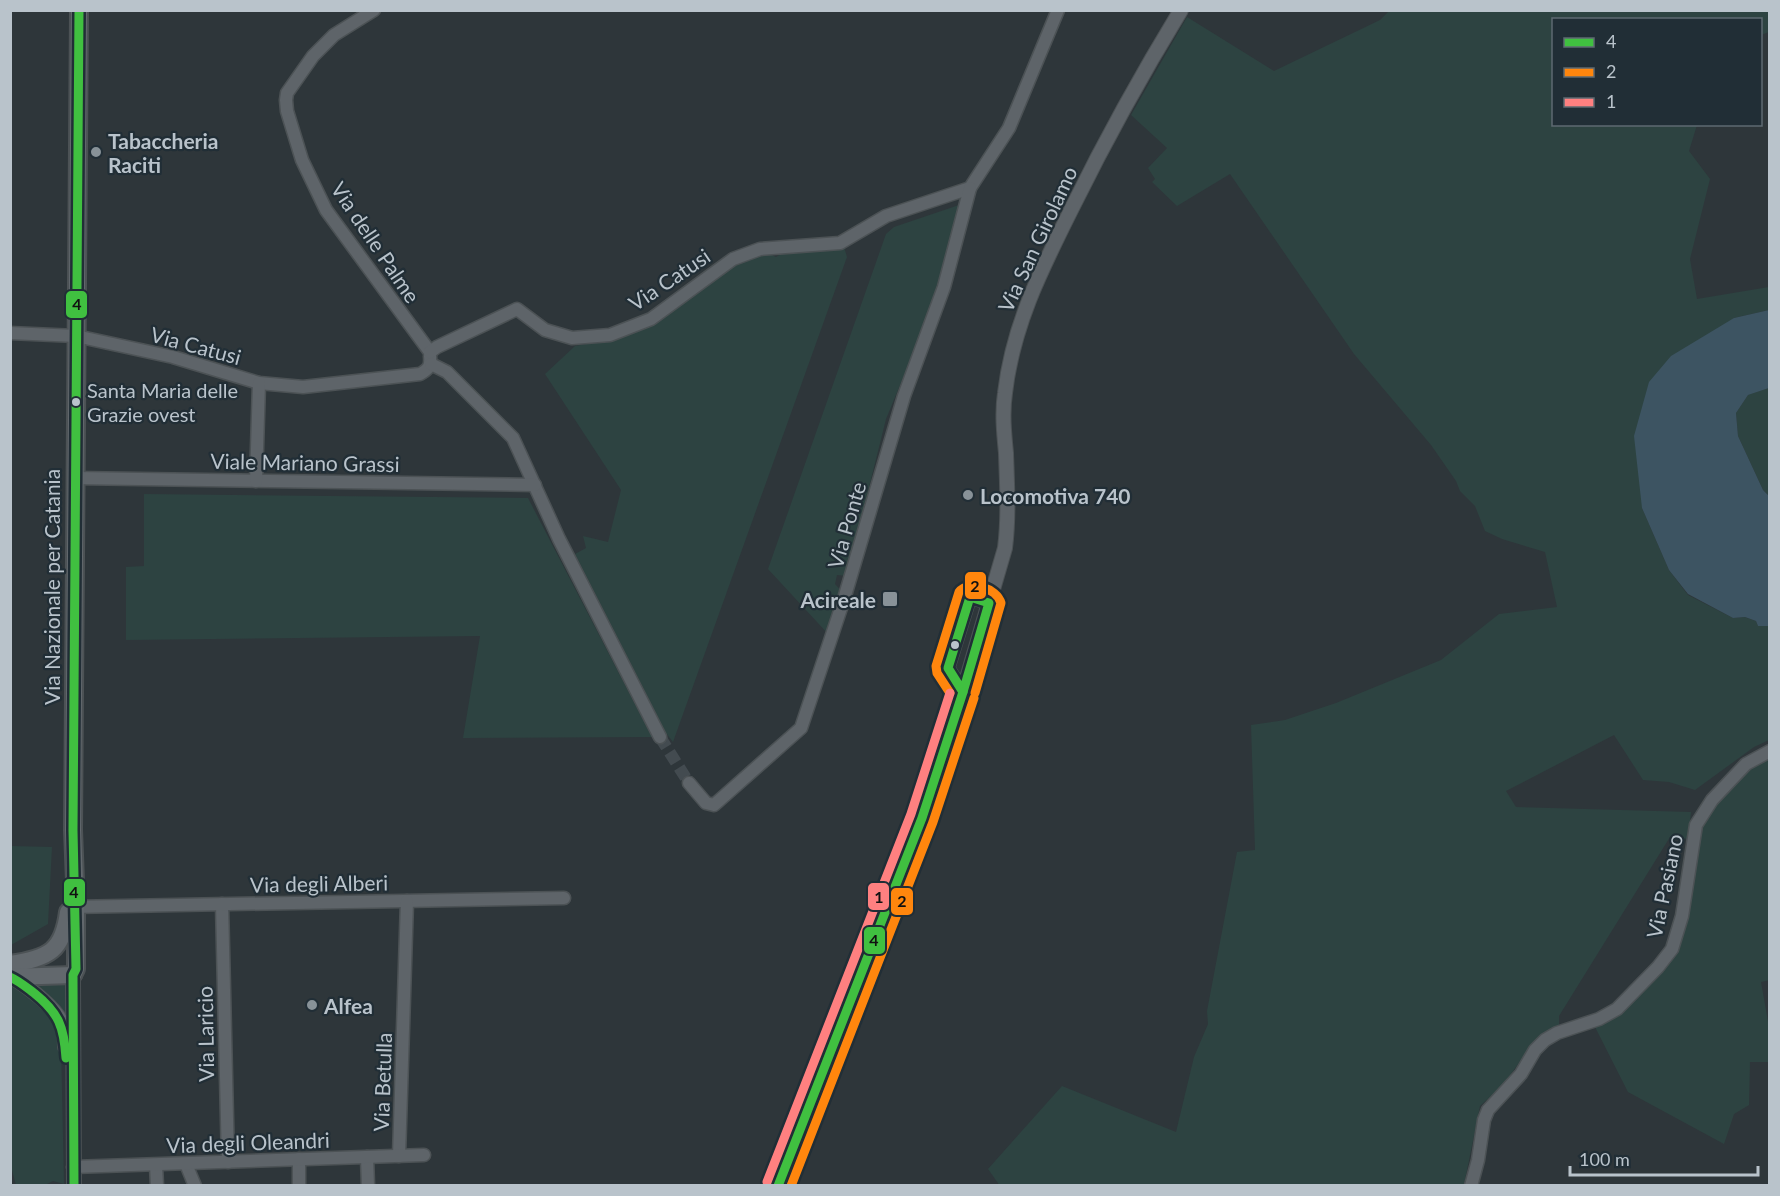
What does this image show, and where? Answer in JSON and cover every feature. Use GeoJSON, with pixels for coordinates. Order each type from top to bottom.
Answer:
{"type":"FeatureCollection","features":[{"type":"Feature","properties":{"kind":"main road","name":"Via Nazionale per Catania"},"geometry":{"type":"LineString","coordinates":[[73,975],[76,969],[72,907],[79,10]]}},
{"type":"Feature","properties":{"kind":"main road"},"geometry":{"type":"LineString","coordinates":[[13,970],[56,948],[64,933],[72,907]]}},
{"type":"Feature","properties":{"kind":"main road"},"geometry":{"type":"LineString","coordinates":[[13,970],[61,968],[73,975]]}},
{"type":"Feature","properties":{"kind":"street","name":"Via delle Palme"},"geometry":{"type":"LineString","coordinates":[[374,10],[334,35],[313,56],[287,93],[287,111],[302,160],[326,210],[430,358]]}},
{"type":"Feature","properties":{"kind":"street"},"geometry":{"type":"LineString","coordinates":[[970,188],[1009,128],[1058,10]]}},
{"type":"Feature","properties":{"kind":"street","name":"Via San Girolamo"},"geometry":{"type":"LineString","coordinates":[[778,1185],[922,818],[963,692],[1005,548],[1008,524],[1003,416],[1010,361],[1016,336],[1033,287],[1085,182],[1152,57],[1181,10]]}},
{"type":"Feature","properties":{"kind":"street","name":"Via Catusi"},"geometry":{"type":"LineString","coordinates":[[10,333],[76,336],[173,357],[258,383],[303,387],[420,374],[428,370],[430,358],[437,347],[517,309],[545,330],[572,338],[610,335],[651,319],[734,259],[760,249],[840,243],[886,216],[970,188]]}},
{"type":"Feature","properties":{"kind":"street","name":"Via Ponte"},"geometry":{"type":"LineString","coordinates":[[689,783],[706,803],[714,804],[801,728],[844,599],[904,396],[944,287],[970,188]]}},
{"type":"Feature","properties":{"kind":"street"},"geometry":{"type":"LineString","coordinates":[[430,358],[513,438],[559,539],[660,737]]}},
{"type":"Feature","properties":{"kind":"street"},"geometry":{"type":"LineString","coordinates":[[256,481],[258,383]]}},
{"type":"Feature","properties":{"kind":"street","name":"Viale Mariano Grassi"},"geometry":{"type":"LineString","coordinates":[[74,478],[536,485]]}},
{"type":"Feature","properties":{"kind":"street"},"geometry":{"type":"LineString","coordinates":[[963,692],[948,668],[970,597],[989,603]]}},
{"type":"Feature","properties":{"kind":"street","name":"Via Pasiano"},"geometry":{"type":"LineString","coordinates":[[1471,1185],[1488,1110],[1521,1074],[1535,1050],[1557,1033],[1599,1019],[1617,1009],[1658,967],[1672,949],[1682,916],[1696,825],[1712,800],[1746,764],[1770,751]]}},
{"type":"Feature","properties":{"kind":"street","name":"Via degli Alberi"},"geometry":{"type":"LineString","coordinates":[[72,907],[564,898]]}},
{"type":"Feature","properties":{"kind":"street","name":"Via Betulla"},"geometry":{"type":"LineString","coordinates":[[399,1156],[407,901]]}},
{"type":"Feature","properties":{"kind":"street","name":"Via Laricio"},"geometry":{"type":"LineString","coordinates":[[222,904],[228,1162]]}},
{"type":"Feature","properties":{"kind":"street"},"geometry":{"type":"LineString","coordinates":[[13,970],[62,1022],[66,1049],[68,1138],[74,1185]]}},
{"type":"Feature","properties":{"kind":"street","name":"Via Nazionale per Catania"},"geometry":{"type":"LineString","coordinates":[[73,975],[75,1143],[73,1165]]}},
{"type":"Feature","properties":{"kind":"street","name":"Via degli Oleandri"},"geometry":{"type":"LineString","coordinates":[[73,1165],[156,1165],[424,1155]]}},
{"type":"Feature","properties":{"kind":"street"},"geometry":{"type":"LineString","coordinates":[[367,1157],[368,1185]]}},
{"type":"Feature","properties":{"kind":"street"},"geometry":{"type":"LineString","coordinates":[[299,1160],[299,1185]]}},
{"type":"Feature","properties":{"kind":"street"},"geometry":{"type":"LineString","coordinates":[[186,1164],[195,1185]]}},
{"type":"Feature","properties":{"kind":"street"},"geometry":{"type":"LineString","coordinates":[[156,1165],[157,1185]]}},
{"type":"Feature","properties":{"kind":"green space"},"geometry":{"type":"Polygon","coordinates":[[[1389,11],[1769,11],[1769,32],[1762,35],[1762,18],[1552,18],[1552,126],[1697,126],[1689,151],[1710,179],[1690,259],[1697,299],[1769,287],[1769,310],[1734,318],[1642,508],[1669,570],[1688,595],[1733,618],[1745,617],[1756,621],[1758,626],[1769,626],[1769,740],[1754,747],[1695,790],[1669,782],[1643,780],[1614,735],[1506,791],[1516,807],[1691,812],[1688,839],[1670,837],[1559,1016],[1559,1026],[1537,1039],[1502,1086],[1480,1106],[1464,1185],[1000,1186],[988,1169],[1062,1086],[1176,1132],[1194,1057],[1208,1024],[1207,1011],[1237,852],[1255,850],[1251,725],[1285,720],[1336,703],[1441,660],[1499,614],[1557,607],[1545,552],[1502,539],[1485,531],[1475,506],[1460,491],[1456,481],[1431,445],[1354,354],[1230,174],[1177,206],[1152,182],[1155,179],[1148,168],[1167,148],[1131,115],[1187,17],[1274,71],[1380,20],[1389,11]]]}},
{"type":"Feature","properties":{"kind":"green space"},"geometry":{"type":"Polygon","coordinates":[[[962,204],[941,286],[886,419],[847,576],[837,575],[835,584],[843,593],[830,636],[768,569],[886,234],[894,227],[962,204]]]}},
{"type":"Feature","properties":{"kind":"green space"},"geometry":{"type":"Polygon","coordinates":[[[844,247],[847,257],[673,742],[666,733],[575,554],[586,548],[583,536],[608,542],[621,490],[545,374],[575,346],[613,339],[654,323],[749,256],[768,253],[776,257],[784,252],[820,251],[844,247]]]}},
{"type":"Feature","properties":{"kind":"green space"},"geometry":{"type":"Polygon","coordinates":[[[1769,388],[1769,496],[1763,490],[1738,436],[1736,413],[1748,395],[1769,388]]]}},
{"type":"Feature","properties":{"kind":"green space"},"geometry":{"type":"Polygon","coordinates":[[[144,494],[528,498],[652,737],[463,738],[480,636],[126,640],[126,567],[144,566],[144,494]]]}},
{"type":"Feature","properties":{"kind":"green space"},"geometry":{"type":"Polygon","coordinates":[[[1769,756],[1770,980],[1761,982],[1769,1027],[1769,1062],[1750,1062],[1749,1105],[1734,1114],[1724,1144],[1628,1092],[1594,1025],[1619,1016],[1675,950],[1700,827],[1748,765],[1769,756]]]}},
{"type":"Feature","properties":{"kind":"green space"},"geometry":{"type":"Polygon","coordinates":[[[11,846],[52,847],[48,924],[11,945],[11,846]]]}},
{"type":"Feature","properties":{"kind":"green space"},"geometry":{"type":"Polygon","coordinates":[[[66,980],[67,1015],[28,981],[66,980]]]}},
{"type":"Feature","properties":{"kind":"green space"},"geometry":{"type":"Polygon","coordinates":[[[10,984],[36,1002],[49,1015],[61,1044],[64,1184],[53,1181],[45,1185],[16,1185],[10,1163],[10,984]]]}},
{"type":"Feature","properties":{"kind":"water"},"geometry":{"type":"Polygon","coordinates":[[[1769,310],[1769,388],[1748,395],[1736,413],[1738,436],[1763,490],[1769,496],[1769,626],[1758,626],[1756,621],[1745,617],[1733,618],[1688,594],[1669,570],[1642,508],[1634,436],[1649,382],[1671,356],[1734,318],[1769,310]]]}},
{"type":"Feature","properties":{"kind":"tunnel"},"geometry":{"type":"LineString","coordinates":[[660,737],[689,783]]}},
{"type":"Feature","properties":{"kind":"transit line","name":"4"},"geometry":{"type":"LineString","coordinates":[[74,1186],[73,975],[76,969],[73,830],[79,10]]}},
{"type":"Feature","properties":{"kind":"transit line","name":"2"},"geometry":{"type":"LineString","coordinates":[[950,693],[937,673],[936,666],[959,592],[969,586],[976,586],[994,593],[1001,603],[975,693]]}},
{"type":"Feature","properties":{"kind":"transit line","name":"4"},"geometry":{"type":"LineString","coordinates":[[970,597],[989,603],[963,692],[948,668],[970,597]]}},
{"type":"Feature","properties":{"kind":"transit line","name":"4"},"geometry":{"type":"LineString","coordinates":[[778,1186],[922,818],[963,692]]}},
{"type":"Feature","properties":{"kind":"transit line","name":"1"},"geometry":{"type":"LineString","coordinates":[[767,1182],[911,814],[950,693]]}},
{"type":"Feature","properties":{"kind":"transit line","name":"2"},"geometry":{"type":"LineString","coordinates":[[791,1186],[933,822],[974,698]]}},
{"type":"Feature","properties":{"kind":"transit line","name":"4"},"geometry":{"type":"LineString","coordinates":[[10,977],[34,993],[55,1014],[62,1029],[66,1058]]}},
{"type":"Feature","properties":{"kind":"place","name":"Tabaccheria Raciti"},"geometry":{"type":"Point","coordinates":[96,152]}},
{"type":"Feature","properties":{"kind":"place","name":"Santa Maria delle Grazie ovest"},"geometry":{"type":"Point","coordinates":[76,402]}},
{"type":"Feature","properties":{"kind":"place","name":"Locomotiva 740"},"geometry":{"type":"Point","coordinates":[968,495]}},
{"type":"Feature","properties":{"kind":"place","name":"Acireale"},"geometry":{"type":"Point","coordinates":[890,599]}},
{"type":"Feature","properties":{"kind":"place","name":"Alfea"},"geometry":{"type":"Point","coordinates":[312,1005]}}]}
